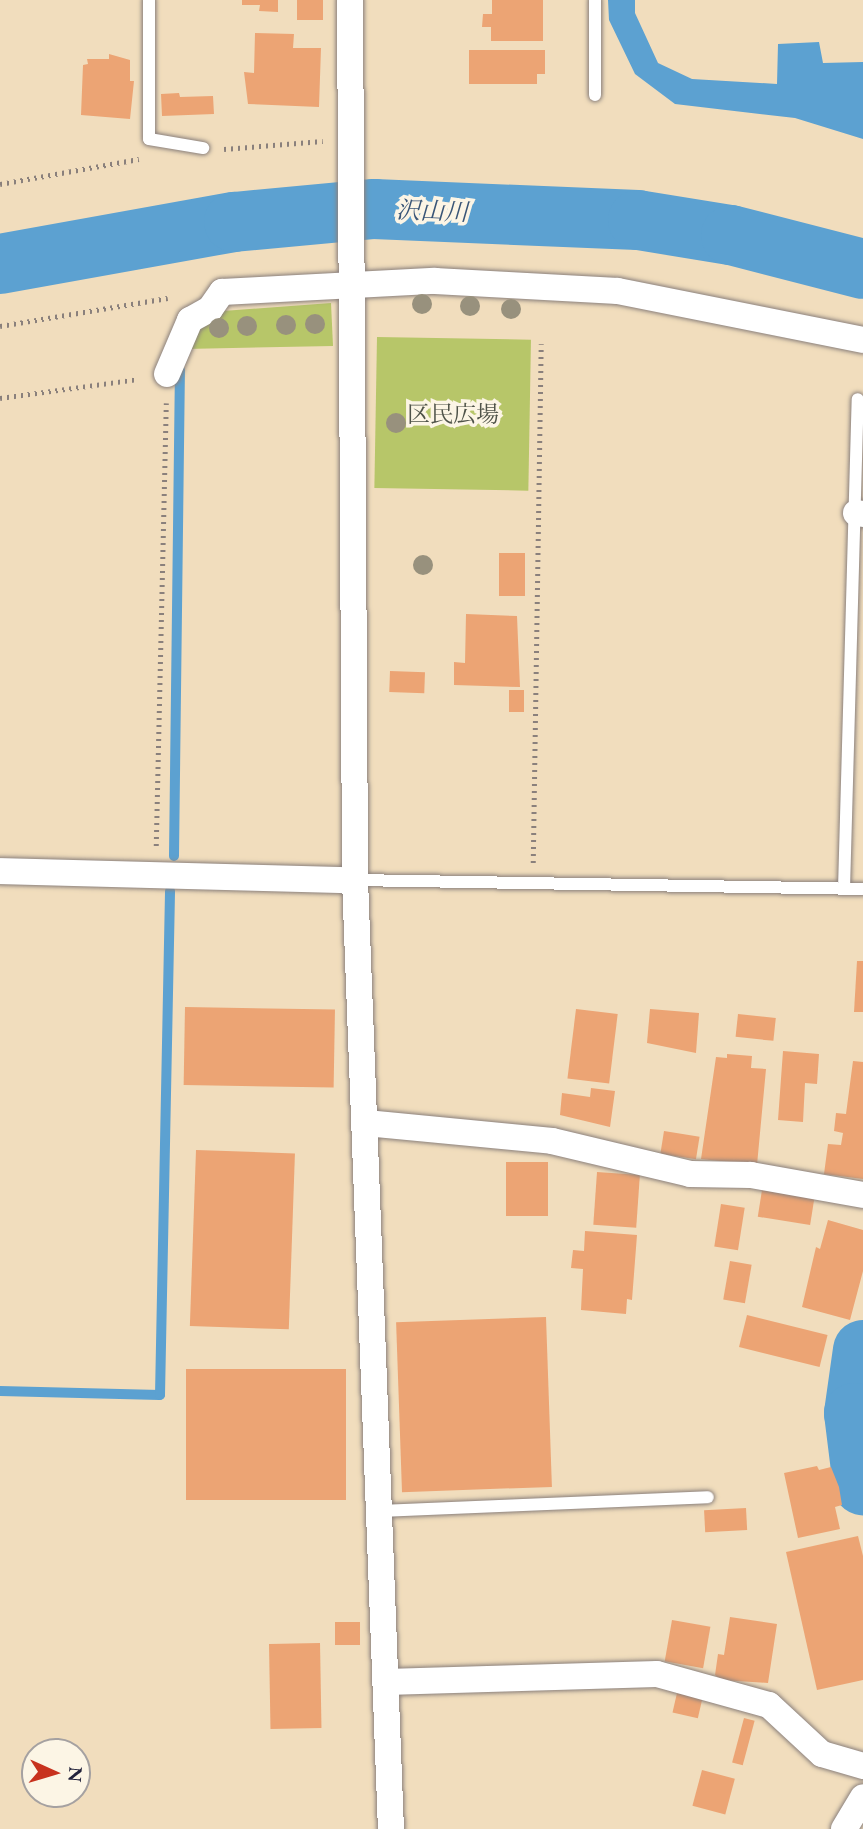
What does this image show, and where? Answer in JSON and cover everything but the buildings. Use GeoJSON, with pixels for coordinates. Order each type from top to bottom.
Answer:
{"type":"FeatureCollection","features":[{"type":"Feature","properties":{"kind":"street"},"geometry":{"type":"LineString","coordinates":[[350,0],[355,880],[391,1829]]}},
{"type":"Feature","properties":{"kind":"street"},"geometry":{"type":"LineString","coordinates":[[167,374],[190,320],[210,309],[222,292],[353,281],[435,281],[618,291],[863,340]]}},
{"type":"Feature","properties":{"kind":"street"},"geometry":{"type":"LineString","coordinates":[[0,872],[355,880]]}},
{"type":"Feature","properties":{"kind":"street"},"geometry":{"type":"LineString","coordinates":[[366,1123],[552,1141],[690,1174],[751,1175],[863,1195]]}},
{"type":"Feature","properties":{"kind":"street"},"geometry":{"type":"LineString","coordinates":[[386,1682],[656,1674],[769,1705],[822,1754],[863,1766]]}},
{"type":"Feature","properties":{"kind":"street"},"geometry":{"type":"LineString","coordinates":[[844,1829],[863,1797]]}},
{"type":"Feature","properties":{"kind":"lane"},"geometry":{"type":"LineString","coordinates":[[149,0],[149,139],[203,148]]}},
{"type":"Feature","properties":{"kind":"lane"},"geometry":{"type":"LineString","coordinates":[[595,0],[595,96]]}},
{"type":"Feature","properties":{"kind":"lane"},"geometry":{"type":"LineString","coordinates":[[844,888],[860,513],[858,399]]}},
{"type":"Feature","properties":{"kind":"lane"},"geometry":{"type":"LineString","coordinates":[[355,880],[863,889]]}},
{"type":"Feature","properties":{"kind":"lane"},"geometry":{"type":"LineString","coordinates":[[380,1511],[708,1497]]}},
{"type":"Feature","properties":{"kind":"path"},"geometry":{"type":"LineString","coordinates":[[0,326],[222,292]]}},
{"type":"Feature","properties":{"kind":"path"},"geometry":{"type":"LineString","coordinates":[[532,885],[541,344]]}},
{"type":"Feature","properties":{"kind":"path"},"geometry":{"type":"LineString","coordinates":[[0,398],[167,374],[156,874]]}},
{"type":"Feature","properties":{"kind":"green space"},"geometry":{"type":"Polygon","coordinates":[[[331,303],[333,346],[185,349],[195,332],[223,311],[331,303]]]}},
{"type":"Feature","properties":{"kind":"green space","name":"区民広場"},"geometry":{"type":"Polygon","coordinates":[[[377,337],[531,340],[528,491],[374,488],[377,337]]]}},
{"type":"Feature","properties":{"kind":"water"},"geometry":{"type":"Polygon","coordinates":[[[608,0],[635,0],[635,13],[658,63],[692,79],[777,84],[778,44],[819,42],[823,63],[863,62],[863,139],[795,118],[675,104],[635,74],[609,20],[608,0]]]}},
{"type":"Feature","properties":{"kind":"waterway","name":"沢山川"},"geometry":{"type":"LineString","coordinates":[[0,264],[234,222],[374,209],[638,220],[731,235],[863,269]]}},
{"type":"Feature","properties":{"kind":"waterway"},"geometry":{"type":"LineString","coordinates":[[174,856],[180,370]]}},
{"type":"Feature","properties":{"kind":"waterway"},"geometry":{"type":"LineString","coordinates":[[0,1391],[160,1395],[170,891]]}},
{"type":"Feature","properties":{"kind":"waterway"},"geometry":{"type":"LineString","coordinates":[[863,1350],[854,1413],[863,1485]]}}]}
